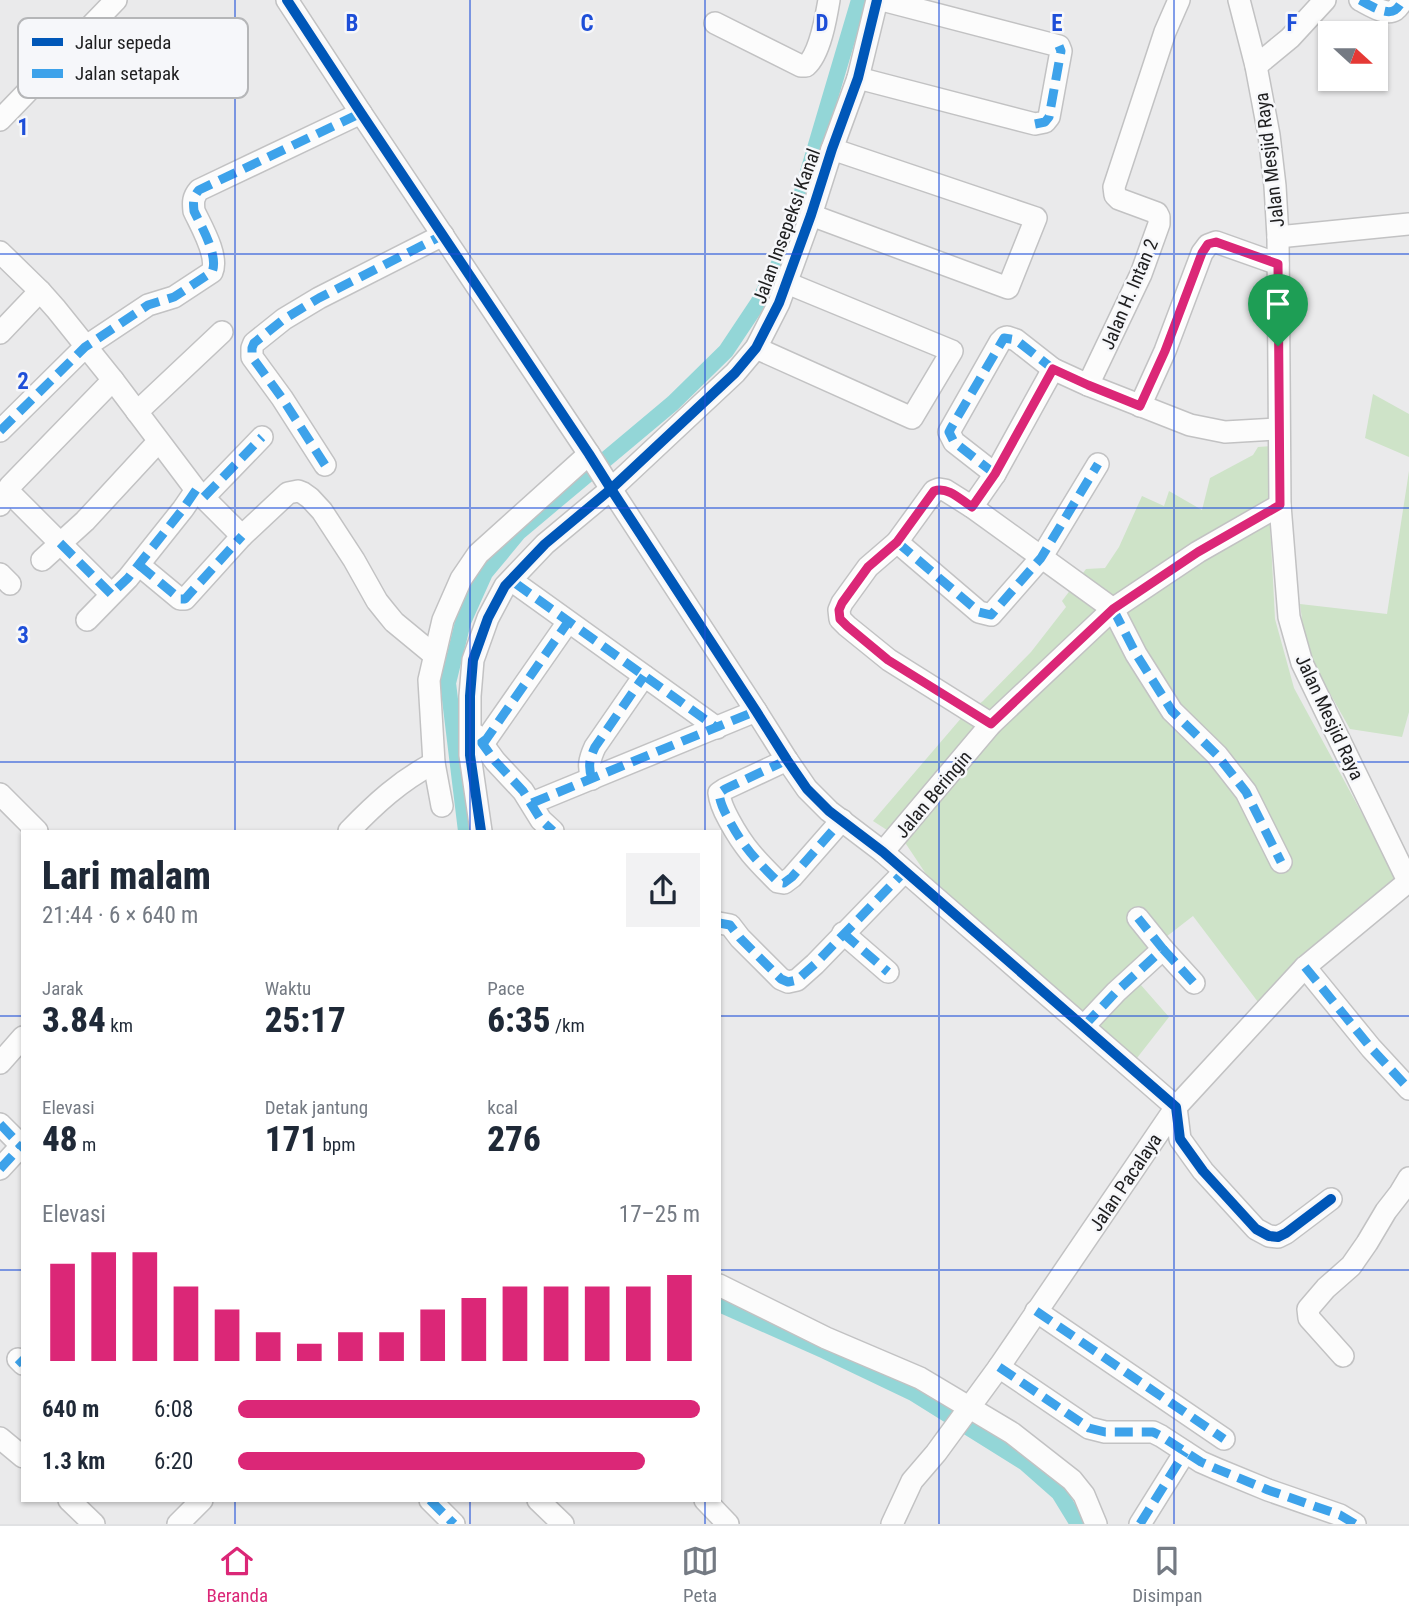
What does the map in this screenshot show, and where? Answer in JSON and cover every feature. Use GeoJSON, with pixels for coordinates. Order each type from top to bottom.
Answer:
{"type":"FeatureCollection","features":[{"type":"Feature","properties":{"kind":"street"},"geometry":{"type":"LineString","coordinates":[[99,18],[116,0]]}},
{"type":"Feature","properties":{"kind":"street"},"geometry":{"type":"LineString","coordinates":[[287,0],[591,457],[807,789],[829,811],[883,852],[1176,1107],[1180,1139],[1190,1155],[1262,1233],[1278,1237],[1331,1199]]}},
{"type":"Feature","properties":{"kind":"street"},"geometry":{"type":"LineString","coordinates":[[715,23],[806,66],[813,59],[829,0]]}},
{"type":"Feature","properties":{"kind":"street"},"geometry":{"type":"LineString","coordinates":[[858,78],[1035,124],[1045,122],[1049,117],[1061,51],[1059,46],[879,0]]}},
{"type":"Feature","properties":{"kind":"street","name":"Jalan Insepeksi Kanal"},"geometry":{"type":"LineString","coordinates":[[481,830],[470,755],[477,736],[470,696],[473,660],[488,618],[505,586],[545,544],[735,373],[756,348],[787,283],[858,78],[879,0]]}},
{"type":"Feature","properties":{"kind":"street","name":"Jalan H. Intan 2"},"geometry":{"type":"LineString","coordinates":[[1088,385],[1141,274],[1159,224],[1157,213],[1119,199],[1115,195],[1114,187],[1165,32],[1179,0]]}},
{"type":"Feature","properties":{"kind":"street","name":"Jalan Mesjid Raya"},"geometry":{"type":"LineString","coordinates":[[1239,0],[1256,66],[1275,186],[1278,237],[1280,505],[1289,617],[1302,663],[1409,882]]}},
{"type":"Feature","properties":{"kind":"street"},"geometry":{"type":"LineString","coordinates":[[1256,66],[1290,38],[1325,0]]}},
{"type":"Feature","properties":{"kind":"street"},"geometry":{"type":"LineString","coordinates":[[1360,0],[1382,10],[1392,11],[1404,0]]}},
{"type":"Feature","properties":{"kind":"street"},"geometry":{"type":"LineString","coordinates":[[0,120],[21,98]]}},
{"type":"Feature","properties":{"kind":"street"},"geometry":{"type":"LineString","coordinates":[[0,431],[85,347],[148,305],[174,297],[212,272],[213,255],[194,211],[193,203],[199,190],[361,113]]}},
{"type":"Feature","properties":{"kind":"street"},"geometry":{"type":"LineString","coordinates":[[811,215],[1007,288],[1036,218],[832,149]]}},
{"type":"Feature","properties":{"kind":"street"},"geometry":{"type":"LineString","coordinates":[[1278,237],[1409,224]]}},
{"type":"Feature","properties":{"kind":"street"},"geometry":{"type":"LineString","coordinates":[[325,465],[252,357],[251,348],[284,319],[319,298],[443,235]]}},
{"type":"Feature","properties":{"kind":"street"},"geometry":{"type":"LineString","coordinates":[[1140,406],[1208,244],[1216,242],[1278,264]]}},
{"type":"Feature","properties":{"kind":"street"},"geometry":{"type":"LineString","coordinates":[[0,253],[40,291],[113,380],[200,494],[242,536]]}},
{"type":"Feature","properties":{"kind":"street"},"geometry":{"type":"LineString","coordinates":[[756,348],[912,418],[951,351],[787,283]]}},
{"type":"Feature","properties":{"kind":"street"},"geometry":{"type":"LineString","coordinates":[[0,333],[40,291]]}},
{"type":"Feature","properties":{"kind":"street"},"geometry":{"type":"LineString","coordinates":[[137,412],[222,332]]}},
{"type":"Feature","properties":{"kind":"street"},"geometry":{"type":"LineString","coordinates":[[995,474],[954,442],[950,435],[951,428],[1004,338],[1017,340],[1053,369],[1190,425],[1225,432],[1278,429]]}},
{"type":"Feature","properties":{"kind":"street"},"geometry":{"type":"LineString","coordinates":[[972,507],[995,474],[1053,369]]}},
{"type":"Feature","properties":{"kind":"street"},"geometry":{"type":"LineString","coordinates":[[111,594],[60,543],[4,497],[113,380]]}},
{"type":"Feature","properties":{"kind":"street"},"geometry":{"type":"LineString","coordinates":[[87,620],[128,578],[183,509],[262,437]]}},
{"type":"Feature","properties":{"kind":"street"},"geometry":{"type":"LineString","coordinates":[[41,560],[85,521],[158,442]]}},
{"type":"Feature","properties":{"kind":"street"},"geometry":{"type":"LineString","coordinates":[[442,806],[434,763],[429,680],[443,620],[461,579],[478,554],[591,457]]}},
{"type":"Feature","properties":{"kind":"street"},"geometry":{"type":"LineString","coordinates":[[897,542],[979,612],[988,615],[994,612],[1041,558],[1098,464]]}},
{"type":"Feature","properties":{"kind":"street"},"geometry":{"type":"LineString","coordinates":[[991,724],[888,660],[840,619],[839,610],[842,603],[868,567],[897,542],[937,490],[945,489],[972,507],[1113,609],[1136,654],[1172,711],[1217,755],[1246,792],[1281,862]]}},
{"type":"Feature","properties":{"kind":"street"},"geometry":{"type":"LineString","coordinates":[[139,565],[184,599],[242,536],[288,493],[303,493],[322,511],[385,611],[394,622],[434,655]]}},
{"type":"Feature","properties":{"kind":"street","name":"Jalan Beringin"},"geometry":{"type":"LineString","coordinates":[[883,852],[991,724],[1113,609],[1198,552],[1280,505]]}},
{"type":"Feature","properties":{"kind":"street"},"geometry":{"type":"LineString","coordinates":[[515,583],[717,728]]}},
{"type":"Feature","properties":{"kind":"street"},"geometry":{"type":"LineString","coordinates":[[552,830],[541,820],[523,791],[495,761],[477,736],[568,622]]}},
{"type":"Feature","properties":{"kind":"street"},"geometry":{"type":"LineString","coordinates":[[592,779],[588,768],[595,747],[644,676]]}},
{"type":"Feature","properties":{"kind":"street"},"geometry":{"type":"LineString","coordinates":[[532,803],[757,711]]}},
{"type":"Feature","properties":{"kind":"street"},"geometry":{"type":"LineString","coordinates":[[787,760],[719,793],[721,803],[749,853],[783,884],[842,820]]}},
{"type":"Feature","properties":{"kind":"street"},"geometry":{"type":"LineString","coordinates":[[350,830],[404,780],[434,763]]}},
{"type":"Feature","properties":{"kind":"street"},"geometry":{"type":"LineString","coordinates":[[0,794],[36,830]]}},
{"type":"Feature","properties":{"kind":"street"},"geometry":{"type":"LineString","coordinates":[[721,923],[730,925],[781,979],[788,982],[797,980],[904,872]]}},
{"type":"Feature","properties":{"kind":"street","name":"Jalan Pacalaya"},"geometry":{"type":"LineString","coordinates":[[892,1524],[912,1480],[936,1453],[999,1367],[1176,1107],[1305,967],[1409,882]]}},
{"type":"Feature","properties":{"kind":"street"},"geometry":{"type":"LineString","coordinates":[[1138,918],[1194,983]]}},
{"type":"Feature","properties":{"kind":"street"},"geometry":{"type":"LineString","coordinates":[[843,933],[888,972]]}},
{"type":"Feature","properties":{"kind":"street"},"geometry":{"type":"LineString","coordinates":[[1084,1026],[1163,949]]}},
{"type":"Feature","properties":{"kind":"street"},"geometry":{"type":"LineString","coordinates":[[1305,967],[1371,1048],[1409,1089]]}},
{"type":"Feature","properties":{"kind":"street"},"geometry":{"type":"LineString","coordinates":[[0,1063],[21,1039]]}},
{"type":"Feature","properties":{"kind":"street"},"geometry":{"type":"LineString","coordinates":[[0,1124],[21,1145]]}},
{"type":"Feature","properties":{"kind":"street"},"geometry":{"type":"LineString","coordinates":[[0,1169],[21,1147]]}},
{"type":"Feature","properties":{"kind":"street"},"geometry":{"type":"LineString","coordinates":[[1343,1356],[1308,1318],[1308,1310],[1326,1288],[1351,1266],[1409,1178]]}},
{"type":"Feature","properties":{"kind":"street"},"geometry":{"type":"LineString","coordinates":[[721,1286],[826,1338],[920,1378],[962,1418],[1012,1433],[1072,1480],[1084,1495],[1096,1524]]}},
{"type":"Feature","properties":{"kind":"street"},"geometry":{"type":"LineString","coordinates":[[1036,1311],[1224,1439]]}},
{"type":"Feature","properties":{"kind":"street"},"geometry":{"type":"LineString","coordinates":[[999,1367],[1089,1428],[1105,1432],[1153,1432],[1217,1469],[1340,1515],[1355,1524]]}},
{"type":"Feature","properties":{"kind":"street"},"geometry":{"type":"LineString","coordinates":[[0,1438],[21,1452]]}},
{"type":"Feature","properties":{"kind":"street"},"geometry":{"type":"LineString","coordinates":[[1140,1524],[1185,1452]]}},
{"type":"Feature","properties":{"kind":"street"},"geometry":{"type":"LineString","coordinates":[[71,1502],[94,1524]]}},
{"type":"Feature","properties":{"kind":"street"},"geometry":{"type":"LineString","coordinates":[[162,1524],[183,1502]]}},
{"type":"Feature","properties":{"kind":"street"},"geometry":{"type":"LineString","coordinates":[[178,1524],[200,1502]]}},
{"type":"Feature","properties":{"kind":"street"},"geometry":{"type":"LineString","coordinates":[[432,1502],[454,1524]]}},
{"type":"Feature","properties":{"kind":"street"},"geometry":{"type":"LineString","coordinates":[[540,1502],[563,1524]]}},
{"type":"Feature","properties":{"kind":"street"},"geometry":{"type":"LineString","coordinates":[[707,1502],[728,1524]]}},
{"type":"Feature","properties":{"kind":"green space"},"geometry":{"type":"Polygon","coordinates":[[[1373,394],[1409,414],[1409,457],[1365,438],[1373,394]]]}},
{"type":"Feature","properties":{"kind":"green space"},"geometry":{"type":"Polygon","coordinates":[[[1272,446],[1270,523],[1275,619],[1294,688],[1398,880],[1258,1002],[1193,916],[1126,968],[1169,1017],[1137,1058],[1082,1016],[926,874],[904,841],[873,821],[963,716],[983,701],[1031,652],[1066,607],[1062,601],[1086,569],[1105,568],[1119,547],[1142,496],[1164,506],[1169,491],[1202,510],[1210,478],[1253,455],[1258,447],[1272,446]]]}},
{"type":"Feature","properties":{"kind":"green space"},"geometry":{"type":"Polygon","coordinates":[[[1409,471],[1409,712],[1402,737],[1350,729],[1306,651],[1300,604],[1387,614],[1409,471]]]}},
{"type":"Feature","properties":{"kind":"waterway"},"geometry":{"type":"LineString","coordinates":[[466,830],[448,683],[463,622],[485,573],[519,532],[673,403],[726,351],[758,303],[783,256],[859,0]]}},
{"type":"Feature","properties":{"kind":"waterway"},"geometry":{"type":"LineString","coordinates":[[721,1305],[913,1393],[1025,1463],[1059,1493],[1078,1524]]}},
{"type":"Feature","properties":{"kind":"marked path"},"geometry":{"type":"LineString","coordinates":[[1360,0],[1387,12],[1395,10],[1403,0]]}},
{"type":"Feature","properties":{"kind":"marked path"},"geometry":{"type":"LineString","coordinates":[[1035,124],[1045,122],[1049,117],[1061,51],[1059,46]]}},
{"type":"Feature","properties":{"kind":"marked path"},"geometry":{"type":"LineString","coordinates":[[0,431],[85,347],[148,305],[174,297],[212,272],[214,265],[211,250],[194,211],[194,200],[199,190],[361,113]]}},
{"type":"Feature","properties":{"kind":"marked path"},"geometry":{"type":"LineString","coordinates":[[325,465],[252,357],[254,343],[284,319],[319,298],[443,235]]}},
{"type":"Feature","properties":{"kind":"marked path"},"geometry":{"type":"LineString","coordinates":[[1140,406],[1165,351],[1202,253],[1208,245],[1216,242],[1278,264]]}},
{"type":"Feature","properties":{"kind":"marked path"},"geometry":{"type":"LineString","coordinates":[[995,474],[954,442],[949,432],[951,428],[1004,338],[1016,340],[1053,369]]}},
{"type":"Feature","properties":{"kind":"marked path"},"geometry":{"type":"LineString","coordinates":[[204,497],[262,437]]}},
{"type":"Feature","properties":{"kind":"marked path"},"geometry":{"type":"LineString","coordinates":[[897,542],[979,612],[991,615],[1041,558],[1098,464]]}},
{"type":"Feature","properties":{"kind":"marked path"},"geometry":{"type":"LineString","coordinates":[[60,543],[111,594],[128,578],[196,490]]}},
{"type":"Feature","properties":{"kind":"marked path"},"geometry":{"type":"LineString","coordinates":[[139,565],[180,599],[185,599],[242,536]]}},
{"type":"Feature","properties":{"kind":"marked path"},"geometry":{"type":"LineString","coordinates":[[515,583],[717,728]]}},
{"type":"Feature","properties":{"kind":"marked path"},"geometry":{"type":"LineString","coordinates":[[1113,609],[1136,654],[1172,711],[1217,755],[1246,792],[1281,862]]}},
{"type":"Feature","properties":{"kind":"marked path"},"geometry":{"type":"LineString","coordinates":[[483,744],[568,622]]}},
{"type":"Feature","properties":{"kind":"marked path"},"geometry":{"type":"LineString","coordinates":[[592,779],[590,763],[595,747],[644,676]]}},
{"type":"Feature","properties":{"kind":"marked path"},"geometry":{"type":"LineString","coordinates":[[532,803],[756,711]]}},
{"type":"Feature","properties":{"kind":"marked path"},"geometry":{"type":"LineString","coordinates":[[479,739],[523,791],[541,820],[552,830]]}},
{"type":"Feature","properties":{"kind":"marked path"},"geometry":{"type":"LineString","coordinates":[[787,760],[719,793],[722,807],[735,830],[757,860],[778,882],[784,883],[842,820]]}},
{"type":"Feature","properties":{"kind":"marked path"},"geometry":{"type":"LineString","coordinates":[[721,923],[730,925],[781,979],[788,982],[797,980],[904,872]]}},
{"type":"Feature","properties":{"kind":"marked path"},"geometry":{"type":"LineString","coordinates":[[1084,1026],[1163,949],[1138,918]]}},
{"type":"Feature","properties":{"kind":"marked path"},"geometry":{"type":"LineString","coordinates":[[843,933],[888,972]]}},
{"type":"Feature","properties":{"kind":"marked path"},"geometry":{"type":"LineString","coordinates":[[1163,949],[1194,983]]}},
{"type":"Feature","properties":{"kind":"marked path"},"geometry":{"type":"LineString","coordinates":[[1305,967],[1371,1048],[1409,1089]]}},
{"type":"Feature","properties":{"kind":"marked path"},"geometry":{"type":"LineString","coordinates":[[0,1124],[21,1146]]}},
{"type":"Feature","properties":{"kind":"marked path"},"geometry":{"type":"LineString","coordinates":[[0,1169],[21,1146]]}},
{"type":"Feature","properties":{"kind":"marked path"},"geometry":{"type":"LineString","coordinates":[[1036,1311],[1224,1439]]}},
{"type":"Feature","properties":{"kind":"marked path"},"geometry":{"type":"LineString","coordinates":[[18,1359],[21,1362]]}},
{"type":"Feature","properties":{"kind":"marked path"},"geometry":{"type":"LineString","coordinates":[[999,1367],[1089,1428],[1105,1432],[1153,1432],[1201,1462],[1268,1490],[1340,1515],[1355,1524]]}},
{"type":"Feature","properties":{"kind":"marked path"},"geometry":{"type":"LineString","coordinates":[[1140,1524],[1185,1452]]}},
{"type":"Feature","properties":{"kind":"marked path"},"geometry":{"type":"LineString","coordinates":[[432,1502],[454,1524]]}},
{"type":"Feature","properties":{"kind":"cycle path"},"geometry":{"type":"LineString","coordinates":[[287,0],[589,454],[807,789],[829,811],[883,852],[1176,1107],[1180,1139],[1203,1171],[1256,1229],[1269,1236],[1278,1237],[1331,1199]]}},
{"type":"Feature","properties":{"kind":"cycle path"},"geometry":{"type":"LineString","coordinates":[[481,830],[470,755],[470,696],[473,660],[488,618],[505,586],[545,544],[611,489],[735,373],[756,348],[779,303],[811,215],[858,78],[877,0]]}},
{"type":"Feature","properties":{"kind":"route"},"geometry":{"type":"LineString","coordinates":[[1216,242],[1278,264],[1278,346],[1280,505],[1198,552],[1113,609],[991,724],[888,660],[840,619],[839,610],[850,591],[868,567],[897,542],[934,491],[945,489],[972,507],[995,474],[1053,369],[1140,406],[1208,244],[1216,242]]}}]}
